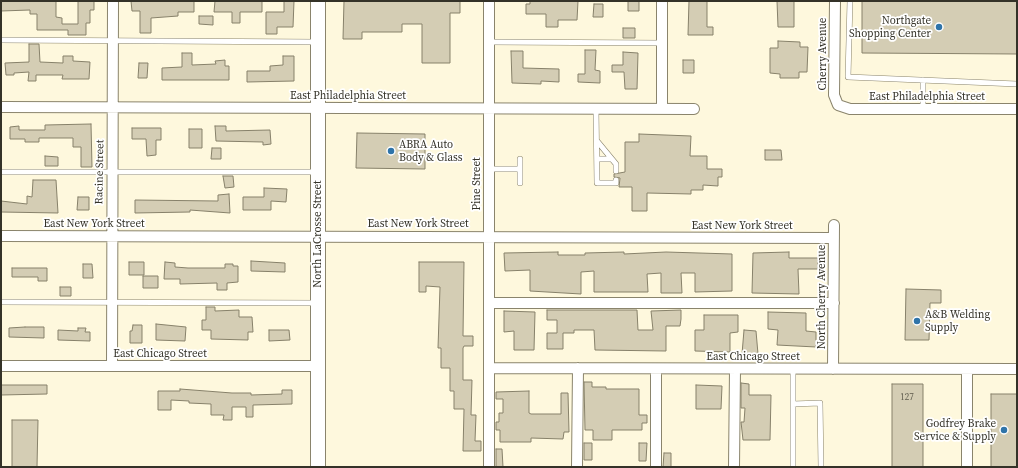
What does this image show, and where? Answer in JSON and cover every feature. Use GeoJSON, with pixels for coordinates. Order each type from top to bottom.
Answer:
{"type":"FeatureCollection","features":[{"type":"Feature","properties":{"kind":"main road","name":"North LaCrosse Street"},"geometry":{"type":"LineString","coordinates":[[318,1],[318,467]]}},
{"type":"Feature","properties":{"kind":"street","name":"Racine Street"},"geometry":{"type":"LineString","coordinates":[[112,366],[113,1]]}},
{"type":"Feature","properties":{"kind":"street","name":"Pine Street"},"geometry":{"type":"LineString","coordinates":[[489,467],[490,1]]}},
{"type":"Feature","properties":{"kind":"street"},"geometry":{"type":"LineString","coordinates":[[662,1],[662,109]]}},
{"type":"Feature","properties":{"kind":"street","name":"Cherry Avenue"},"geometry":{"type":"LineString","coordinates":[[835,1],[834,95],[838,105]]}},
{"type":"Feature","properties":{"kind":"street","name":"East Philadelphia Street"},"geometry":{"type":"LineString","coordinates":[[838,105],[850,109],[1017,109]]}},
{"type":"Feature","properties":{"kind":"street","name":"East Philadelphia Street"},"geometry":{"type":"LineString","coordinates":[[1,107],[694,109]]}},
{"type":"Feature","properties":{"kind":"street","name":"North Cherry Avenue"},"geometry":{"type":"LineString","coordinates":[[833,369],[834,225]]}},
{"type":"Feature","properties":{"kind":"street","name":"East New York Street"},"geometry":{"type":"LineString","coordinates":[[1,236],[318,235],[834,238]]}},
{"type":"Feature","properties":{"kind":"street"},"geometry":{"type":"LineString","coordinates":[[489,303],[834,303]]}},
{"type":"Feature","properties":{"kind":"street","name":"East Chicago Street"},"geometry":{"type":"LineString","coordinates":[[1,366],[318,366]]}},
{"type":"Feature","properties":{"kind":"street","name":"East Chicago Street"},"geometry":{"type":"LineString","coordinates":[[489,368],[1017,369]]}},
{"type":"Feature","properties":{"kind":"street"},"geometry":{"type":"LineString","coordinates":[[577,467],[578,368]]}},
{"type":"Feature","properties":{"kind":"street"},"geometry":{"type":"LineString","coordinates":[[656,369],[656,467]]}},
{"type":"Feature","properties":{"kind":"street"},"geometry":{"type":"LineString","coordinates":[[734,467],[735,369]]}},
{"type":"Feature","properties":{"kind":"street"},"geometry":{"type":"LineString","coordinates":[[967,369],[967,467]]}},
{"type":"Feature","properties":{"kind":"lane"},"geometry":{"type":"LineString","coordinates":[[850,1],[848,77],[1017,84]]}},
{"type":"Feature","properties":{"kind":"lane"},"geometry":{"type":"LineString","coordinates":[[1,40],[318,42]]}},
{"type":"Feature","properties":{"kind":"lane"},"geometry":{"type":"LineString","coordinates":[[490,42],[662,43]]}},
{"type":"Feature","properties":{"kind":"lane"},"geometry":{"type":"LineString","coordinates":[[923,80],[923,109]]}},
{"type":"Feature","properties":{"kind":"lane"},"geometry":{"type":"LineString","coordinates":[[596,109],[597,183],[616,183],[616,180]]}},
{"type":"Feature","properties":{"kind":"lane"},"geometry":{"type":"LineString","coordinates":[[596,140],[616,164],[616,171]]}},
{"type":"Feature","properties":{"kind":"lane"},"geometry":{"type":"LineString","coordinates":[[520,159],[520,183]]}},
{"type":"Feature","properties":{"kind":"lane"},"geometry":{"type":"LineString","coordinates":[[597,159],[611,159]]}},
{"type":"Feature","properties":{"kind":"lane"},"geometry":{"type":"LineString","coordinates":[[489,169],[520,169]]}},
{"type":"Feature","properties":{"kind":"lane"},"geometry":{"type":"LineString","coordinates":[[1,172],[318,172]]}},
{"type":"Feature","properties":{"kind":"lane"},"geometry":{"type":"LineString","coordinates":[[1,302],[318,303]]}},
{"type":"Feature","properties":{"kind":"lane"},"geometry":{"type":"LineString","coordinates":[[793,369],[793,467]]}},
{"type":"Feature","properties":{"kind":"lane"},"geometry":{"type":"LineString","coordinates":[[793,404],[820,403],[821,467]]}},
{"type":"Feature","properties":{"kind":"building"},"geometry":{"type":"Polygon","coordinates":[[[1,1],[56,1],[56,17],[62,18],[62,24],[78,24],[78,1],[94,1],[94,10],[90,10],[90,23],[86,23],[86,35],[68,35],[68,30],[37,30],[37,14],[30,14],[30,10],[1,11],[1,1]]]}},
{"type":"Feature","properties":{"kind":"building"},"geometry":{"type":"Polygon","coordinates":[[[131,1],[194,1],[194,12],[178,12],[178,16],[151,18],[151,33],[140,33],[140,11],[132,11],[131,1]]]}},
{"type":"Feature","properties":{"kind":"building"},"geometry":{"type":"Polygon","coordinates":[[[215,1],[262,1],[262,12],[240,12],[240,23],[232,23],[232,12],[214,12],[215,1]]]}},
{"type":"Feature","properties":{"kind":"building"},"geometry":{"type":"Polygon","coordinates":[[[284,1],[294,1],[293,27],[277,27],[277,34],[266,34],[266,12],[284,12],[284,1]]]}},
{"type":"Feature","properties":{"kind":"building"},"geometry":{"type":"Polygon","coordinates":[[[344,1],[460,1],[460,13],[450,13],[450,63],[422,63],[422,24],[402,24],[402,32],[362,32],[362,39],[343,39],[344,1]]]}},
{"type":"Feature","properties":{"kind":"building"},"geometry":{"type":"Polygon","coordinates":[[[530,1],[578,1],[577,20],[558,20],[558,27],[546,27],[546,14],[526,14],[526,4],[530,4],[530,1]]]}},
{"type":"Feature","properties":{"kind":"building"},"geometry":{"type":"Polygon","coordinates":[[[628,1],[639,1],[639,11],[628,11],[628,1]]]}},
{"type":"Feature","properties":{"kind":"building"},"geometry":{"type":"Polygon","coordinates":[[[689,1],[707,1],[707,27],[713,27],[713,35],[688,35],[689,1]]]}},
{"type":"Feature","properties":{"kind":"building"},"geometry":{"type":"Polygon","coordinates":[[[777,1],[794,1],[794,27],[778,27],[777,1]]]}},
{"type":"Feature","properties":{"kind":"building","name":"Northgate Shopping Center"},"geometry":{"type":"Polygon","coordinates":[[[862,1],[1017,1],[1017,54],[862,53],[862,1]]]}},
{"type":"Feature","properties":{"kind":"building"},"geometry":{"type":"Polygon","coordinates":[[[594,4],[603,4],[603,17],[593,17],[594,4]]]}},
{"type":"Feature","properties":{"kind":"building"},"geometry":{"type":"Polygon","coordinates":[[[199,16],[213,16],[213,25],[199,24],[199,16]]]}},
{"type":"Feature","properties":{"kind":"building"},"geometry":{"type":"Polygon","coordinates":[[[623,28],[635,28],[635,38],[623,38],[623,28]]]}},
{"type":"Feature","properties":{"kind":"building"},"geometry":{"type":"Polygon","coordinates":[[[778,41],[800,42],[800,47],[808,47],[807,72],[799,72],[799,78],[780,78],[780,74],[770,73],[770,48],[778,48],[778,41]]]}},
{"type":"Feature","properties":{"kind":"building"},"geometry":{"type":"Polygon","coordinates":[[[29,44],[39,44],[40,62],[63,63],[63,56],[73,56],[73,61],[90,62],[89,79],[62,79],[63,75],[36,75],[36,81],[28,81],[29,72],[6,75],[5,63],[29,62],[29,44]]]}},
{"type":"Feature","properties":{"kind":"building"},"geometry":{"type":"Polygon","coordinates":[[[585,50],[596,50],[595,70],[600,71],[600,83],[578,82],[578,74],[585,74],[585,50]]]}},
{"type":"Feature","properties":{"kind":"building"},"geometry":{"type":"Polygon","coordinates":[[[511,51],[523,51],[523,68],[559,69],[559,82],[541,81],[541,84],[512,83],[511,51]]]}},
{"type":"Feature","properties":{"kind":"building"},"geometry":{"type":"Polygon","coordinates":[[[623,52],[638,53],[637,89],[625,89],[624,72],[612,72],[612,65],[623,65],[623,52]]]}},
{"type":"Feature","properties":{"kind":"building"},"geometry":{"type":"Polygon","coordinates":[[[182,53],[192,53],[192,65],[216,64],[215,61],[225,60],[225,66],[229,66],[229,80],[162,80],[162,68],[182,67],[182,53]]]}},
{"type":"Feature","properties":{"kind":"building"},"geometry":{"type":"Polygon","coordinates":[[[283,56],[294,56],[294,81],[247,82],[247,71],[270,71],[270,66],[283,65],[283,56]]]}},
{"type":"Feature","properties":{"kind":"building"},"geometry":{"type":"Polygon","coordinates":[[[683,60],[694,60],[694,73],[683,73],[683,60]]]}},
{"type":"Feature","properties":{"kind":"building"},"geometry":{"type":"Polygon","coordinates":[[[139,63],[148,63],[147,78],[138,78],[139,63]]]}},
{"type":"Feature","properties":{"kind":"building"},"geometry":{"type":"Polygon","coordinates":[[[91,124],[92,167],[81,167],[81,147],[73,147],[73,138],[39,138],[39,142],[25,142],[25,139],[10,139],[10,127],[19,126],[19,130],[45,130],[45,125],[91,124]]]}},
{"type":"Feature","properties":{"kind":"building"},"geometry":{"type":"Polygon","coordinates":[[[215,126],[226,126],[226,131],[270,130],[271,144],[263,145],[263,142],[216,141],[215,126]]]}},
{"type":"Feature","properties":{"kind":"building"},"geometry":{"type":"Polygon","coordinates":[[[132,128],[161,128],[161,140],[156,140],[156,155],[147,156],[146,139],[132,139],[132,128]]]}},
{"type":"Feature","properties":{"kind":"building"},"geometry":{"type":"Polygon","coordinates":[[[189,129],[202,129],[202,148],[189,148],[189,129]]]}},
{"type":"Feature","properties":{"kind":"building","name":"ABRA Auto Body & Glass"},"geometry":{"type":"Polygon","coordinates":[[[357,133],[425,134],[425,169],[356,168],[357,133]]]}},
{"type":"Feature","properties":{"kind":"building"},"geometry":{"type":"Polygon","coordinates":[[[639,134],[691,136],[690,156],[707,156],[707,169],[722,169],[722,177],[718,177],[718,186],[703,185],[703,190],[691,190],[691,194],[647,193],[647,211],[632,211],[632,187],[619,187],[620,178],[614,177],[614,174],[625,172],[625,142],[639,142],[639,134]]]}},
{"type":"Feature","properties":{"kind":"building"},"geometry":{"type":"Polygon","coordinates":[[[212,148],[221,148],[221,159],[211,159],[212,148]]]}},
{"type":"Feature","properties":{"kind":"building"},"geometry":{"type":"Polygon","coordinates":[[[765,150],[781,150],[782,160],[765,160],[765,150]]]}},
{"type":"Feature","properties":{"kind":"building"},"geometry":{"type":"Polygon","coordinates":[[[45,156],[58,157],[58,166],[45,166],[45,156]]]}},
{"type":"Feature","properties":{"kind":"building"},"geometry":{"type":"Polygon","coordinates":[[[223,176],[233,176],[234,187],[225,188],[223,176]]]}},
{"type":"Feature","properties":{"kind":"building"},"geometry":{"type":"Polygon","coordinates":[[[33,180],[56,180],[58,213],[1,212],[1,201],[27,204],[27,196],[32,197],[33,180]]]}},
{"type":"Feature","properties":{"kind":"building"},"geometry":{"type":"Polygon","coordinates":[[[264,188],[287,189],[286,202],[271,201],[271,210],[243,210],[243,197],[264,197],[264,188]]]}},
{"type":"Feature","properties":{"kind":"building"},"geometry":{"type":"Polygon","coordinates":[[[229,194],[230,213],[190,210],[190,212],[135,213],[135,200],[218,201],[218,195],[229,194]]]}},
{"type":"Feature","properties":{"kind":"building"},"geometry":{"type":"Polygon","coordinates":[[[78,197],[89,197],[89,210],[77,210],[78,197]]]}},
{"type":"Feature","properties":{"kind":"building"},"geometry":{"type":"Polygon","coordinates":[[[558,252],[558,255],[585,255],[585,253],[624,252],[624,254],[666,252],[732,254],[732,291],[695,292],[695,273],[681,273],[682,293],[661,293],[661,273],[647,274],[648,292],[594,292],[594,271],[581,272],[581,294],[530,291],[530,270],[505,271],[504,253],[558,252]]]}},
{"type":"Feature","properties":{"kind":"building"},"geometry":{"type":"Polygon","coordinates":[[[789,252],[789,258],[818,258],[818,269],[798,269],[799,294],[752,293],[753,253],[789,252]]]}},
{"type":"Feature","properties":{"kind":"building"},"geometry":{"type":"Polygon","coordinates":[[[251,261],[285,263],[285,272],[251,271],[251,261]]]}},
{"type":"Feature","properties":{"kind":"building"},"geometry":{"type":"Polygon","coordinates":[[[129,262],[144,262],[144,275],[129,275],[129,262]]]}},
{"type":"Feature","properties":{"kind":"building"},"geometry":{"type":"Polygon","coordinates":[[[165,262],[175,263],[175,267],[188,268],[225,268],[225,264],[233,264],[233,266],[238,266],[238,282],[227,283],[227,290],[217,290],[217,283],[180,284],[180,279],[164,279],[165,262]]]}},
{"type":"Feature","properties":{"kind":"building"},"geometry":{"type":"Polygon","coordinates":[[[419,262],[464,262],[463,336],[473,336],[473,346],[464,346],[463,348],[463,380],[472,380],[471,415],[476,415],[475,441],[481,441],[481,451],[463,451],[464,409],[454,409],[454,391],[450,391],[450,368],[441,368],[441,348],[438,348],[440,287],[426,286],[426,292],[419,292],[419,262]]]}},
{"type":"Feature","properties":{"kind":"building"},"geometry":{"type":"Polygon","coordinates":[[[83,264],[92,264],[93,278],[83,278],[83,264]]]}},
{"type":"Feature","properties":{"kind":"building"},"geometry":{"type":"Polygon","coordinates":[[[12,268],[47,268],[47,281],[38,281],[38,277],[12,277],[12,268]]]}},
{"type":"Feature","properties":{"kind":"building"},"geometry":{"type":"Polygon","coordinates":[[[143,276],[158,276],[158,288],[143,288],[143,276]]]}},
{"type":"Feature","properties":{"kind":"building"},"geometry":{"type":"Polygon","coordinates":[[[60,287],[71,287],[71,296],[60,296],[60,287]]]}},
{"type":"Feature","properties":{"kind":"building","name":"A&B Welding Supply"},"geometry":{"type":"Polygon","coordinates":[[[906,289],[941,290],[941,303],[930,303],[929,340],[905,340],[906,289]]]}},
{"type":"Feature","properties":{"kind":"building"},"geometry":{"type":"Polygon","coordinates":[[[206,307],[215,307],[215,311],[239,310],[239,317],[252,317],[253,332],[248,332],[248,340],[211,339],[211,330],[202,330],[202,320],[206,320],[206,307]]]}},
{"type":"Feature","properties":{"kind":"building"},"geometry":{"type":"Polygon","coordinates":[[[547,310],[637,310],[638,330],[653,330],[651,311],[681,310],[681,319],[680,326],[666,326],[666,351],[595,350],[594,330],[574,330],[574,333],[563,333],[563,349],[547,349],[547,333],[557,333],[557,320],[547,320],[547,310]]]}},
{"type":"Feature","properties":{"kind":"building"},"geometry":{"type":"Polygon","coordinates":[[[504,311],[535,312],[534,350],[514,350],[514,331],[504,332],[504,311]]]}},
{"type":"Feature","properties":{"kind":"building"},"geometry":{"type":"Polygon","coordinates":[[[768,312],[806,313],[806,331],[816,332],[816,347],[777,345],[778,330],[768,329],[768,312]]]}},
{"type":"Feature","properties":{"kind":"building"},"geometry":{"type":"Polygon","coordinates":[[[704,315],[738,315],[738,332],[730,333],[730,352],[695,351],[695,330],[704,330],[704,315]]]}},
{"type":"Feature","properties":{"kind":"building"},"geometry":{"type":"Polygon","coordinates":[[[156,324],[186,327],[185,341],[156,340],[156,324]]]}},
{"type":"Feature","properties":{"kind":"building"},"geometry":{"type":"Polygon","coordinates":[[[133,325],[142,325],[142,343],[130,343],[130,331],[132,331],[133,325]]]}},
{"type":"Feature","properties":{"kind":"building"},"geometry":{"type":"Polygon","coordinates":[[[44,327],[44,338],[9,337],[9,328],[44,327]]]}},
{"type":"Feature","properties":{"kind":"building"},"geometry":{"type":"Polygon","coordinates":[[[78,328],[86,328],[85,332],[90,332],[90,341],[58,340],[58,330],[78,331],[78,328]]]}},
{"type":"Feature","properties":{"kind":"building"},"geometry":{"type":"Polygon","coordinates":[[[269,330],[289,330],[290,340],[269,341],[269,330]]]}},
{"type":"Feature","properties":{"kind":"building"},"geometry":{"type":"Polygon","coordinates":[[[744,330],[756,331],[758,354],[742,354],[744,330]]]}},
{"type":"Feature","properties":{"kind":"building"},"geometry":{"type":"Polygon","coordinates":[[[584,382],[592,382],[592,387],[606,387],[606,389],[639,389],[639,415],[647,415],[647,423],[642,423],[642,430],[612,430],[612,440],[593,440],[593,430],[585,430],[584,382]]]}},
{"type":"Feature","properties":{"kind":"building"},"geometry":{"type":"Polygon","coordinates":[[[741,383],[749,384],[749,395],[771,395],[770,440],[743,440],[741,422],[744,422],[745,408],[741,408],[741,383]]]}},
{"type":"Feature","properties":{"kind":"building"},"geometry":{"type":"Polygon","coordinates":[[[892,384],[923,384],[923,467],[892,467],[892,384]]]}},
{"type":"Feature","properties":{"kind":"building"},"geometry":{"type":"Polygon","coordinates":[[[1,385],[47,385],[47,394],[1,395],[1,385]]]}},
{"type":"Feature","properties":{"kind":"building"},"geometry":{"type":"Polygon","coordinates":[[[696,385],[722,386],[721,409],[696,409],[696,385]]]}},
{"type":"Feature","properties":{"kind":"building"},"geometry":{"type":"Polygon","coordinates":[[[180,389],[251,393],[251,395],[282,394],[282,390],[292,390],[292,404],[253,405],[253,417],[246,417],[246,407],[232,407],[232,420],[223,420],[224,415],[211,415],[211,404],[189,403],[189,401],[171,400],[171,410],[158,410],[158,391],[180,391],[180,389]]]}},
{"type":"Feature","properties":{"kind":"building"},"geometry":{"type":"Polygon","coordinates":[[[529,391],[529,413],[531,414],[561,414],[561,393],[568,393],[569,432],[564,432],[563,439],[531,438],[531,442],[500,442],[500,430],[496,430],[496,422],[499,422],[499,413],[503,413],[503,399],[496,399],[496,392],[529,391]]]}},
{"type":"Feature","properties":{"kind":"building","name":"Godfrey Brake Service & Supply"},"geometry":{"type":"Polygon","coordinates":[[[991,394],[1017,394],[1017,467],[991,467],[991,394]]]}},
{"type":"Feature","properties":{"kind":"building"},"geometry":{"type":"Polygon","coordinates":[[[12,420],[38,420],[37,467],[12,467],[12,420]]]}},
{"type":"Feature","properties":{"kind":"building"},"geometry":{"type":"Polygon","coordinates":[[[584,443],[592,443],[592,460],[584,460],[584,443]]]}},
{"type":"Feature","properties":{"kind":"building"},"geometry":{"type":"Polygon","coordinates":[[[639,443],[647,443],[646,461],[639,461],[639,443]]]}},
{"type":"Feature","properties":{"kind":"building"},"geometry":{"type":"Polygon","coordinates":[[[496,449],[502,449],[503,467],[496,467],[496,449]]]}},
{"type":"Feature","properties":{"kind":"building"},"geometry":{"type":"Polygon","coordinates":[[[664,453],[671,453],[671,467],[663,467],[664,453]]]}},
{"type":"Feature","properties":{"kind":"place","name":"Northgate Shopping Center"},"geometry":{"type":"Point","coordinates":[939,27]}},
{"type":"Feature","properties":{"kind":"place","name":"ABRA Auto Body & Glass"},"geometry":{"type":"Point","coordinates":[391,151]}},
{"type":"Feature","properties":{"kind":"place","name":"A&B Welding Supply"},"geometry":{"type":"Point","coordinates":[917,321]}},
{"type":"Feature","properties":{"kind":"place","name":"Godfrey Brake Service & Supply"},"geometry":{"type":"Point","coordinates":[1004,430]}}]}
